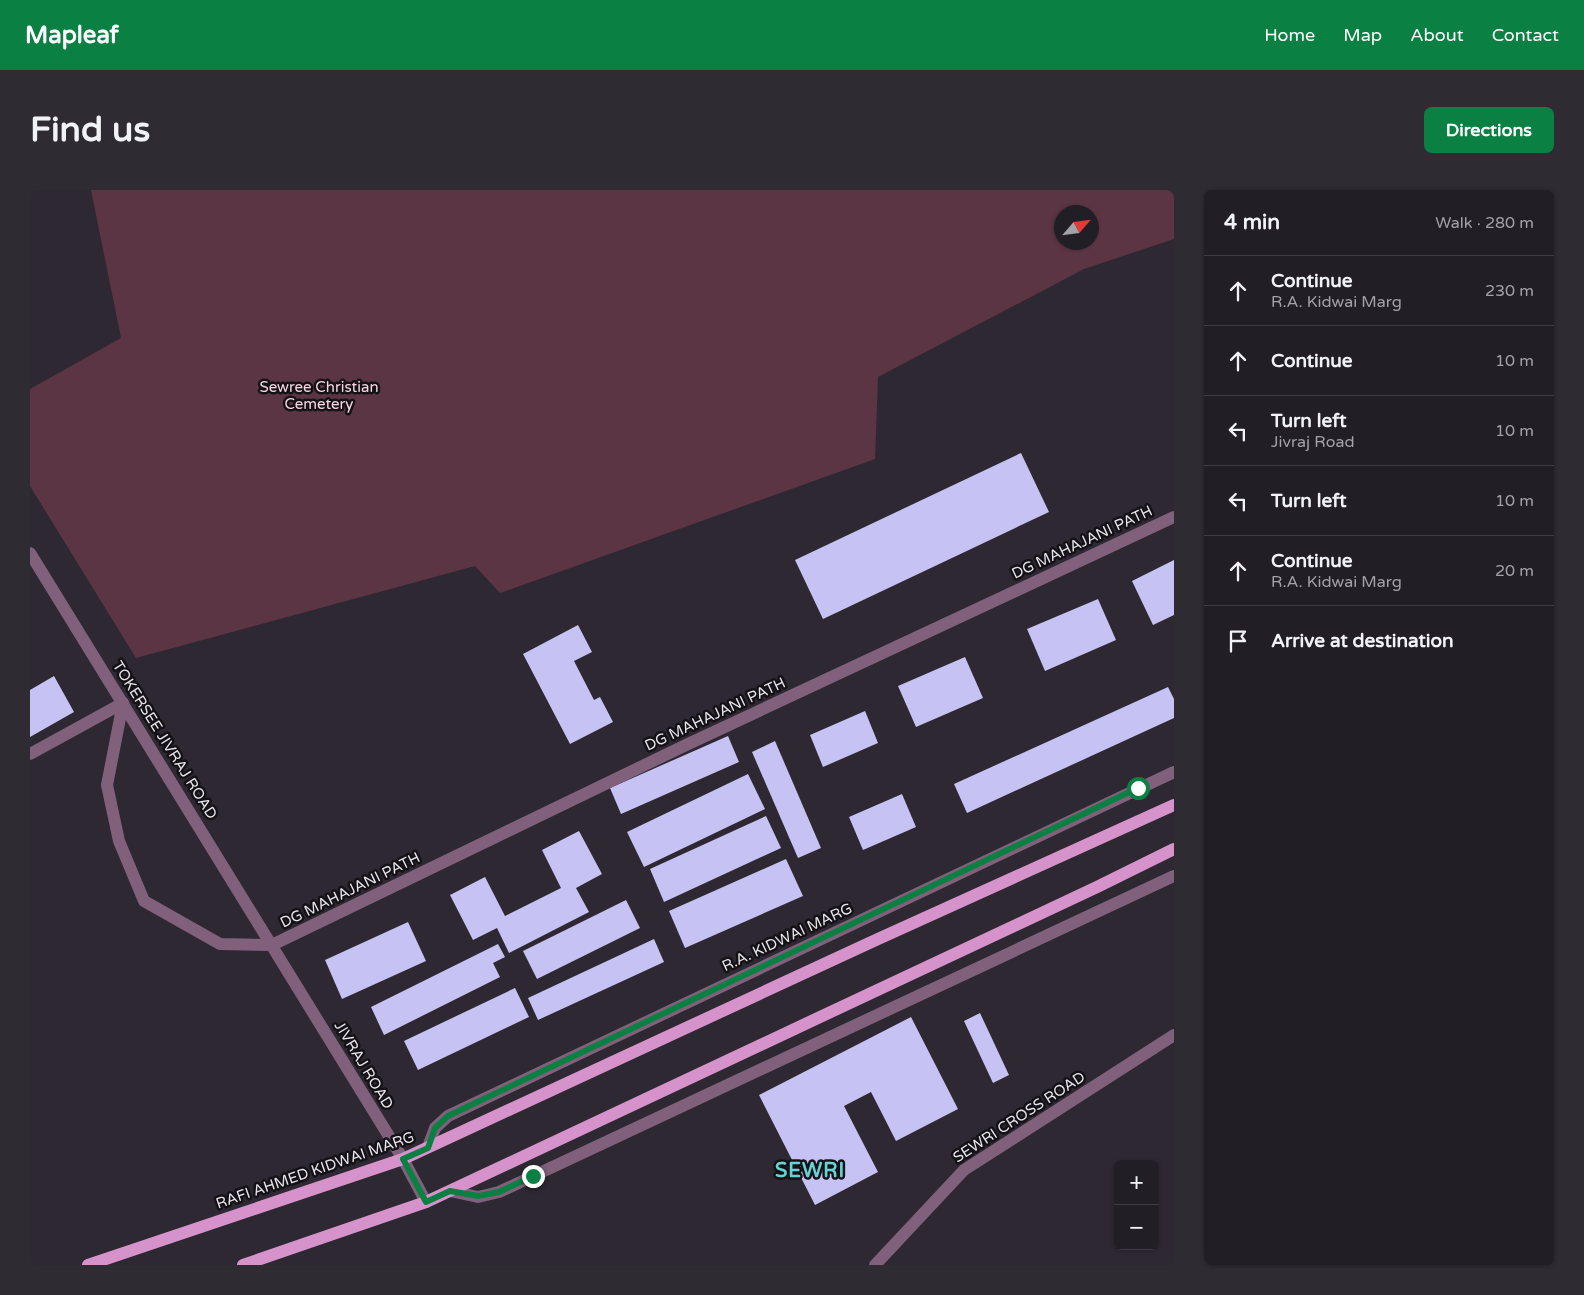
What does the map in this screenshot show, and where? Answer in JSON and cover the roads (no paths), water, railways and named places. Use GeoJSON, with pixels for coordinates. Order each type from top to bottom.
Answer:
{"type":"FeatureCollection","features":[{"type":"Feature","properties":{"kind":"main road","name":"RAFI AHMED KIDWAI MARG"},"geometry":{"type":"LineString","coordinates":[[88,1265],[403,1159],[869,943],[1174,805]]}},
{"type":"Feature","properties":{"kind":"main road"},"geometry":{"type":"LineString","coordinates":[[243,1265],[426,1202],[1097,887],[1174,849]]}},
{"type":"Feature","properties":{"kind":"street","name":"DG MAHAJANI PATH"},"geometry":{"type":"LineString","coordinates":[[272,945],[686,745],[1174,516]]}},
{"type":"Feature","properties":{"kind":"street","name":"TOKERSEE JIVRAJ ROAD"},"geometry":{"type":"LineString","coordinates":[[30,553],[272,945]]}},
{"type":"Feature","properties":{"kind":"street"},"geometry":{"type":"LineString","coordinates":[[123,703],[107,785],[119,841],[144,901],[220,944],[272,945]]}},
{"type":"Feature","properties":{"kind":"street"},"geometry":{"type":"LineString","coordinates":[[30,754],[123,703]]}},
{"type":"Feature","properties":{"kind":"street","name":"R.A. KIDWAI MARG"},"geometry":{"type":"LineString","coordinates":[[428,1148],[435,1128],[448,1116],[1174,772]]}},
{"type":"Feature","properties":{"kind":"street"},"geometry":{"type":"LineString","coordinates":[[450,1191],[478,1196],[499,1192],[1174,876]]}},
{"type":"Feature","properties":{"kind":"street","name":"JIVRAJ ROAD"},"geometry":{"type":"LineString","coordinates":[[272,945],[403,1159],[426,1202]]}},
{"type":"Feature","properties":{"kind":"street","name":"SEWRI CROSS ROAD"},"geometry":{"type":"LineString","coordinates":[[875,1265],[964,1170],[1174,1035]]}},
{"type":"Feature","properties":{"kind":"district","name":"SEWRI"},"geometry":{"type":"Point","coordinates":[810,1170]}},
{"type":"Feature","properties":{"kind":"park label","name":"Sewree Christian Cemetery"},"geometry":{"type":"Point","coordinates":[319,396]}}]}
